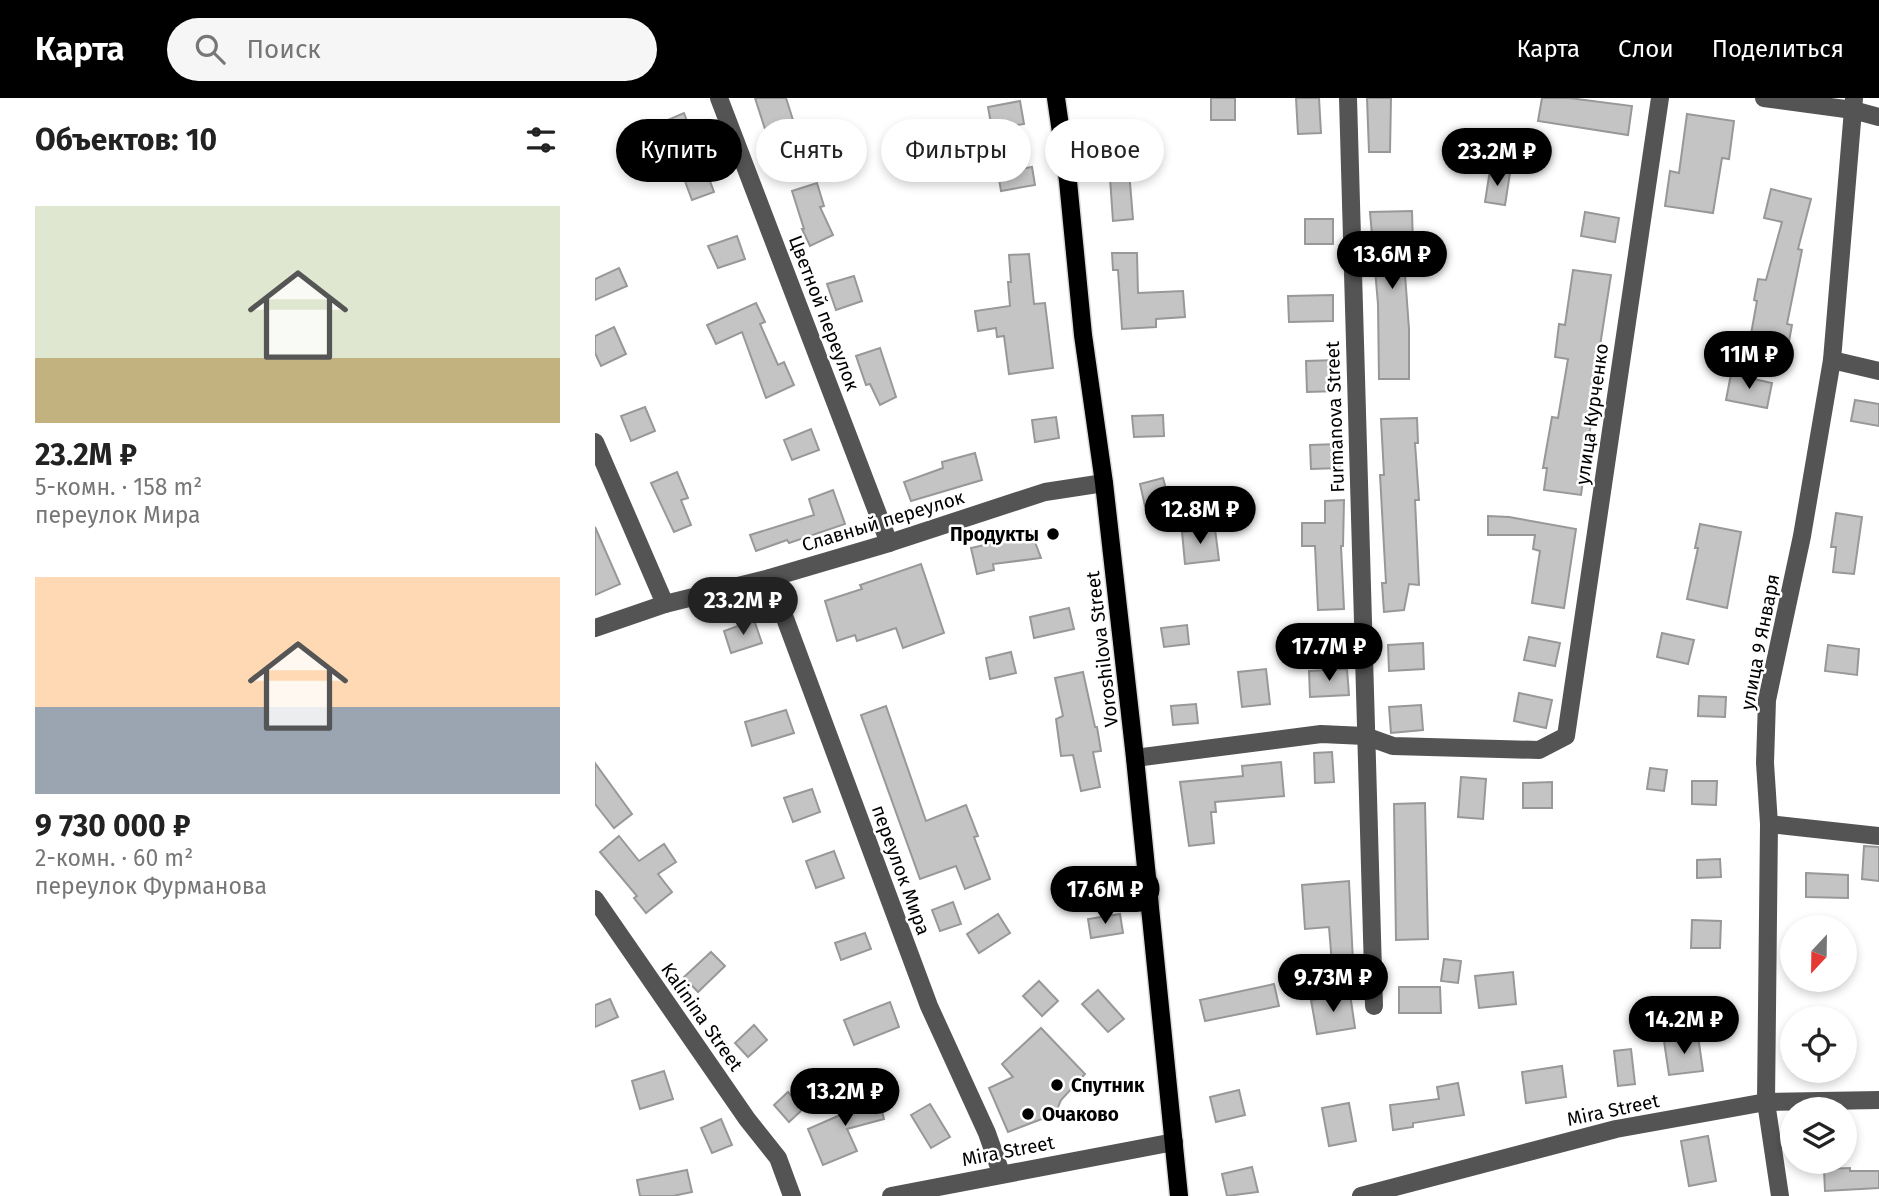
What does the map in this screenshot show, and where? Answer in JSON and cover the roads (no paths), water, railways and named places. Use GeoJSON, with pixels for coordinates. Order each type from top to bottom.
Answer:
{"type":"FeatureCollection","features":[{"type":"Feature","properties":{"kind":"main road","name":"Voroshilova Street"},"geometry":{"type":"LineString","coordinates":[[1056,98],[1135,758],[1179,1196]]}},
{"type":"Feature","properties":{"kind":"street","name":"Цветной переулок"},"geometry":{"type":"LineString","coordinates":[[719,98],[889,542]]}},
{"type":"Feature","properties":{"kind":"street","name":"Furmanova Street"},"geometry":{"type":"LineString","coordinates":[[1348,98],[1374,1006]]}},
{"type":"Feature","properties":{"kind":"street","name":"улица Курченко"},"geometry":{"type":"LineString","coordinates":[[1365,736],[1392,746],[1539,750],[1566,736],[1660,98]]}},
{"type":"Feature","properties":{"kind":"street"},"geometry":{"type":"LineString","coordinates":[[1764,98],[1854,104],[1879,117]]}},
{"type":"Feature","properties":{"kind":"street","name":"улица 9 Января"},"geometry":{"type":"LineString","coordinates":[[1780,1196],[1766,1102],[1769,824],[1765,763],[1767,700],[1803,536],[1832,360],[1854,104]]}},
{"type":"Feature","properties":{"kind":"street"},"geometry":{"type":"LineString","coordinates":[[1832,360],[1879,371]]}},
{"type":"Feature","properties":{"kind":"street"},"geometry":{"type":"LineString","coordinates":[[595,442],[665,604]]}},
{"type":"Feature","properties":{"kind":"street","name":"Славный переулок"},"geometry":{"type":"LineString","coordinates":[[595,628],[665,604],[770,578],[1045,492],[1104,483]]}},
{"type":"Feature","properties":{"kind":"street","name":"переулок Мира"},"geometry":{"type":"LineString","coordinates":[[770,578],[929,1006],[987,1133],[1001,1174]]}},
{"type":"Feature","properties":{"kind":"street"},"geometry":{"type":"LineString","coordinates":[[1135,758],[1321,734],[1365,736]]}},
{"type":"Feature","properties":{"kind":"street"},"geometry":{"type":"LineString","coordinates":[[1769,824],[1879,836]]}},
{"type":"Feature","properties":{"kind":"street","name":"Kalinina Street"},"geometry":{"type":"LineString","coordinates":[[595,899],[747,1119],[778,1158],[792,1196]]}},
{"type":"Feature","properties":{"kind":"street","name":"Mira Street"},"geometry":{"type":"LineString","coordinates":[[1361,1196],[1616,1129],[1766,1102],[1879,1100]]}},
{"type":"Feature","properties":{"kind":"street","name":"Mira Street"},"geometry":{"type":"LineString","coordinates":[[891,1196],[1174,1142]]}},
{"type":"Feature","properties":{"kind":"place","name":"Продукты"},"geometry":{"type":"Point","coordinates":[1053,534]}},
{"type":"Feature","properties":{"kind":"place","name":"Спутник"},"geometry":{"type":"Point","coordinates":[1057,1085]}},
{"type":"Feature","properties":{"kind":"place","name":"Очаково"},"geometry":{"type":"Point","coordinates":[1028,1114]}}]}
